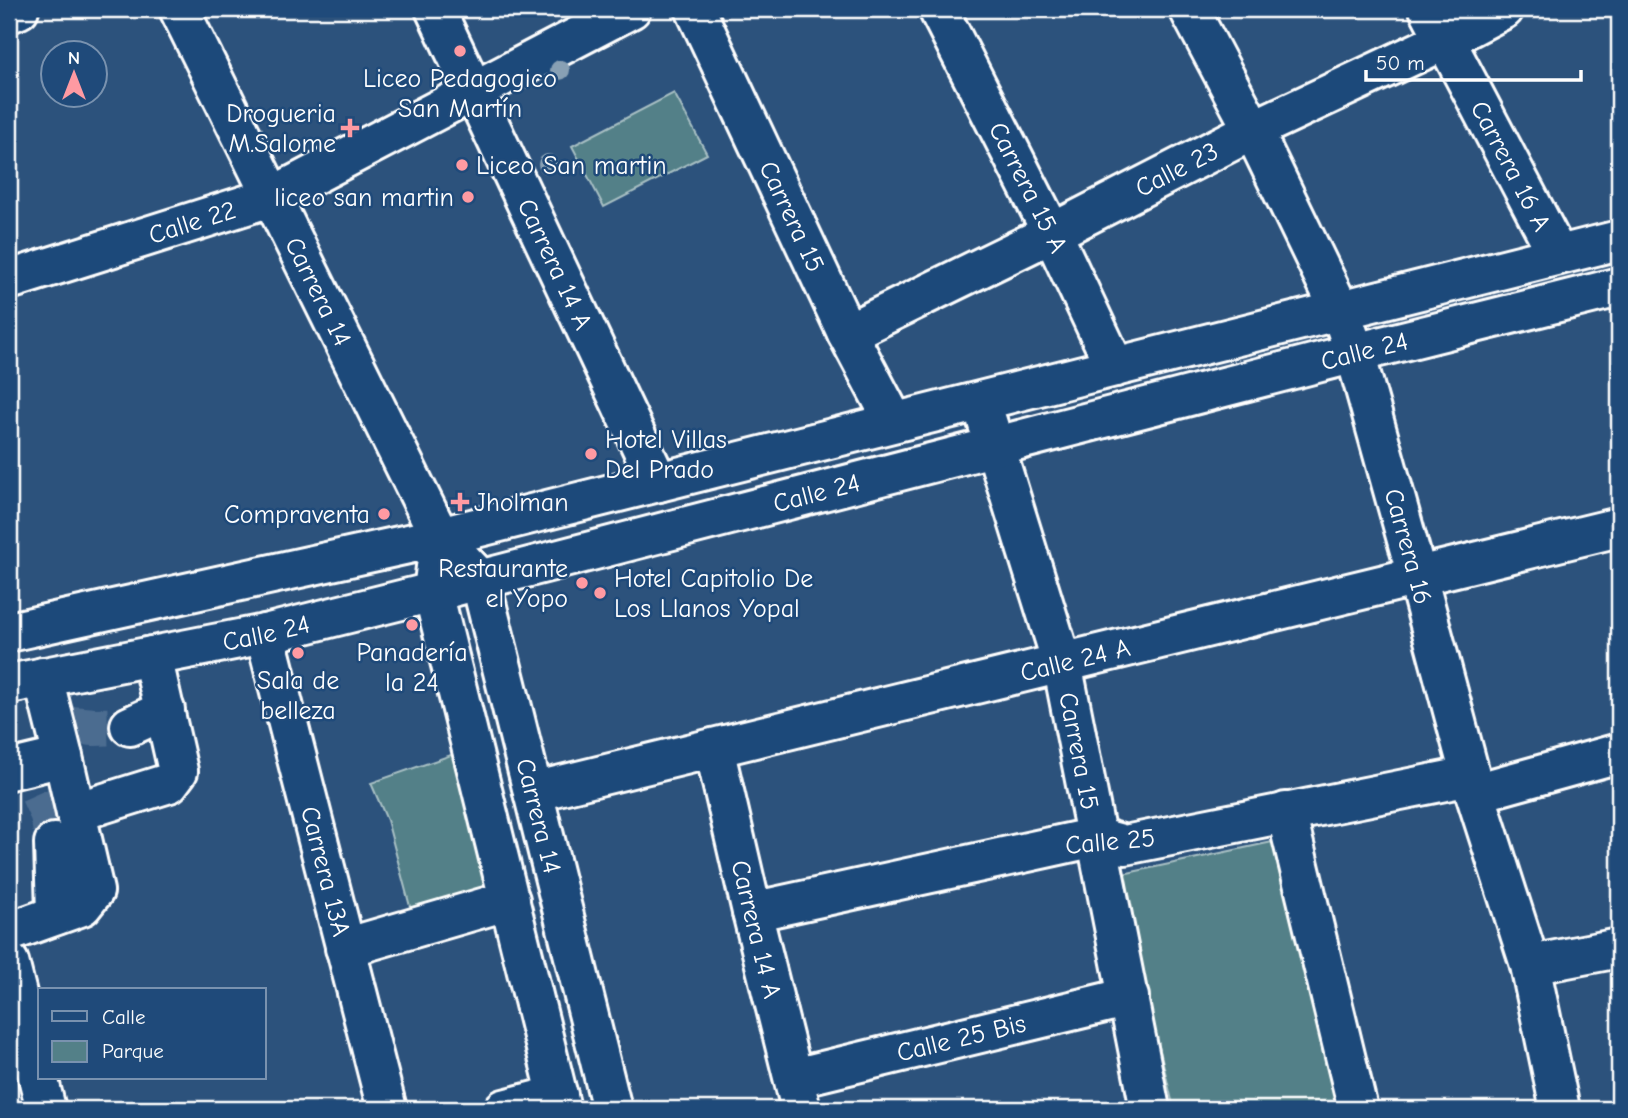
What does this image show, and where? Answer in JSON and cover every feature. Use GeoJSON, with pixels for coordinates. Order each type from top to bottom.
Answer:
{"type":"FeatureCollection","features":[{"type":"Feature","properties":{"kind":"street"},"geometry":{"type":"LineString","coordinates":[[9,13],[19,9]]}},
{"type":"Feature","properties":{"kind":"street","name":"Carrera 14"},"geometry":{"type":"LineString","coordinates":[[179,9],[440,537],[480,579],[612,1109]]}},
{"type":"Feature","properties":{"kind":"street","name":"Carrera 14 A"},"geometry":{"type":"LineString","coordinates":[[435,9],[658,482]]}},
{"type":"Feature","properties":{"kind":"street","name":"Calle 22"},"geometry":{"type":"LineString","coordinates":[[9,280],[271,197],[631,9]]}},
{"type":"Feature","properties":{"kind":"street","name":"Carrera 15"},"geometry":{"type":"LineString","coordinates":[[695,9],[848,333],[894,422]]}},
{"type":"Feature","properties":{"kind":"street","name":"Carrera 15 A"},"geometry":{"type":"LineString","coordinates":[[938,9],[1052,233],[1115,367]]}},
{"type":"Feature","properties":{"kind":"street","name":"Carrera 16"},"geometry":{"type":"LineString","coordinates":[[1189,9],[1253,130],[1340,310],[1355,353],[1418,576],[1472,784],[1530,965],[1560,1109]]}},
{"type":"Feature","properties":{"kind":"street","name":"Calle 23"},"geometry":{"type":"LineString","coordinates":[[848,333],[1253,130],[1437,24],[1504,9]]}},
{"type":"Feature","properties":{"kind":"street","name":"Carrera 16 A"},"geometry":{"type":"LineString","coordinates":[[1437,24],[1558,255]]}},
{"type":"Feature","properties":{"kind":"street","name":"Calle 24"},"geometry":{"type":"LineString","coordinates":[[9,632],[440,537],[1619,240]]}},
{"type":"Feature","properties":{"kind":"street","name":"Calle 24"},"geometry":{"type":"LineString","coordinates":[[26,681],[265,634],[1355,353],[1619,288]]}},
{"type":"Feature","properties":{"kind":"street","name":"Carrera 15"},"geometry":{"type":"LineString","coordinates":[[980,401],[1062,663],[1150,1109]]}},
{"type":"Feature","properties":{"kind":"street","name":"Calle 24 A"},"geometry":{"type":"LineString","coordinates":[[533,792],[1619,527]]}},
{"type":"Feature","properties":{"kind":"street","name":"Carrera 14"},"geometry":{"type":"LineString","coordinates":[[440,537],[433,592],[560,1102]]}},
{"type":"Feature","properties":{"kind":"street","name":"Carrera 13A"},"geometry":{"type":"LineString","coordinates":[[265,634],[387,1109]]}},
{"type":"Feature","properties":{"kind":"street"},"geometry":{"type":"LineString","coordinates":[[76,812],[169,783],[178,771],[152,656]]}},
{"type":"Feature","properties":{"kind":"street"},"geometry":{"type":"LineString","coordinates":[[26,681],[63,734],[76,812],[94,891],[82,906],[56,915],[9,957],[38,1076]]}},
{"type":"Feature","properties":{"kind":"street"},"geometry":{"type":"LineString","coordinates":[[130,726],[165,710]]}},
{"type":"Feature","properties":{"kind":"street"},"geometry":{"type":"LineString","coordinates":[[19,778],[63,734]]}},
{"type":"Feature","properties":{"kind":"street","name":"Carrera 14 A"},"geometry":{"type":"LineString","coordinates":[[714,747],[798,1094]]}},
{"type":"Feature","properties":{"kind":"street","name":"Calle 25"},"geometry":{"type":"LineString","coordinates":[[752,912],[1096,837],[1125,845],[1286,812],[1472,784],[1619,753]]}},
{"type":"Feature","properties":{"kind":"street"},"geometry":{"type":"LineString","coordinates":[[1286,812],[1358,1109]]}},
{"type":"Feature","properties":{"kind":"street"},"geometry":{"type":"LineString","coordinates":[[54,843],[56,915]]}},
{"type":"Feature","properties":{"kind":"street"},"geometry":{"type":"LineString","coordinates":[[345,948],[510,900]]}},
{"type":"Feature","properties":{"kind":"street"},"geometry":{"type":"LineString","coordinates":[[1530,965],[1619,948]]}},
{"type":"Feature","properties":{"kind":"street","name":"Calle 25 Bis"},"geometry":{"type":"LineString","coordinates":[[798,1094],[1129,997]]}},
{"type":"Feature","properties":{"kind":"street"},"geometry":{"type":"LineString","coordinates":[[39,1080],[46,1109]]}},
{"type":"Feature","properties":{"kind":"street"},"geometry":{"type":"LineString","coordinates":[[504,1109],[560,1102]]}},
{"type":"Feature","properties":{"kind":"green space"},"geometry":{"type":"Polygon","coordinates":[[[674,93],[707,154],[604,207],[572,146],[674,93]]]}},
{"type":"Feature","properties":{"kind":"green space"},"geometry":{"type":"Polygon","coordinates":[[[454,754],[494,896],[412,914],[387,820],[371,783],[454,754]]]}},
{"type":"Feature","properties":{"kind":"green space"},"geometry":{"type":"Polygon","coordinates":[[[1277,841],[1337,1109],[1174,1109],[1118,875],[1277,841]]]}},
{"type":"Feature","properties":{"kind":"tunnel"},"geometry":{"type":"LineString","coordinates":[[70,725],[130,726]]}},
{"type":"Feature","properties":{"kind":"tunnel"},"geometry":{"type":"LineString","coordinates":[[39,793],[49,815],[54,843]]}},
{"type":"Feature","properties":{"kind":"place","name":"Liceo Pedagogico San Martín"},"geometry":{"type":"Point","coordinates":[460,51]}},
{"type":"Feature","properties":{"kind":"place","name":"Drogueria M.Salome"},"geometry":{"type":"Point","coordinates":[350,128]}},
{"type":"Feature","properties":{"kind":"place","name":"Liceo San martin"},"geometry":{"type":"Point","coordinates":[462,165]}},
{"type":"Feature","properties":{"kind":"place","name":"liceo san martin"},"geometry":{"type":"Point","coordinates":[468,197]}},
{"type":"Feature","properties":{"kind":"place","name":"Hotel Villas Del Prado"},"geometry":{"type":"Point","coordinates":[591,454]}},
{"type":"Feature","properties":{"kind":"place","name":"Jholman"},"geometry":{"type":"Point","coordinates":[460,502]}},
{"type":"Feature","properties":{"kind":"place","name":"Compraventa"},"geometry":{"type":"Point","coordinates":[384,514]}},
{"type":"Feature","properties":{"kind":"place","name":"Restaurante el Yopo"},"geometry":{"type":"Point","coordinates":[582,583]}},
{"type":"Feature","properties":{"kind":"place","name":"Hotel Capitolio De Los Llanos Yopal"},"geometry":{"type":"Point","coordinates":[600,593]}},
{"type":"Feature","properties":{"kind":"place","name":"Panadería la 24"},"geometry":{"type":"Point","coordinates":[412,625]}},
{"type":"Feature","properties":{"kind":"place","name":"Sala de belleza"},"geometry":{"type":"Point","coordinates":[298,653]}}]}
